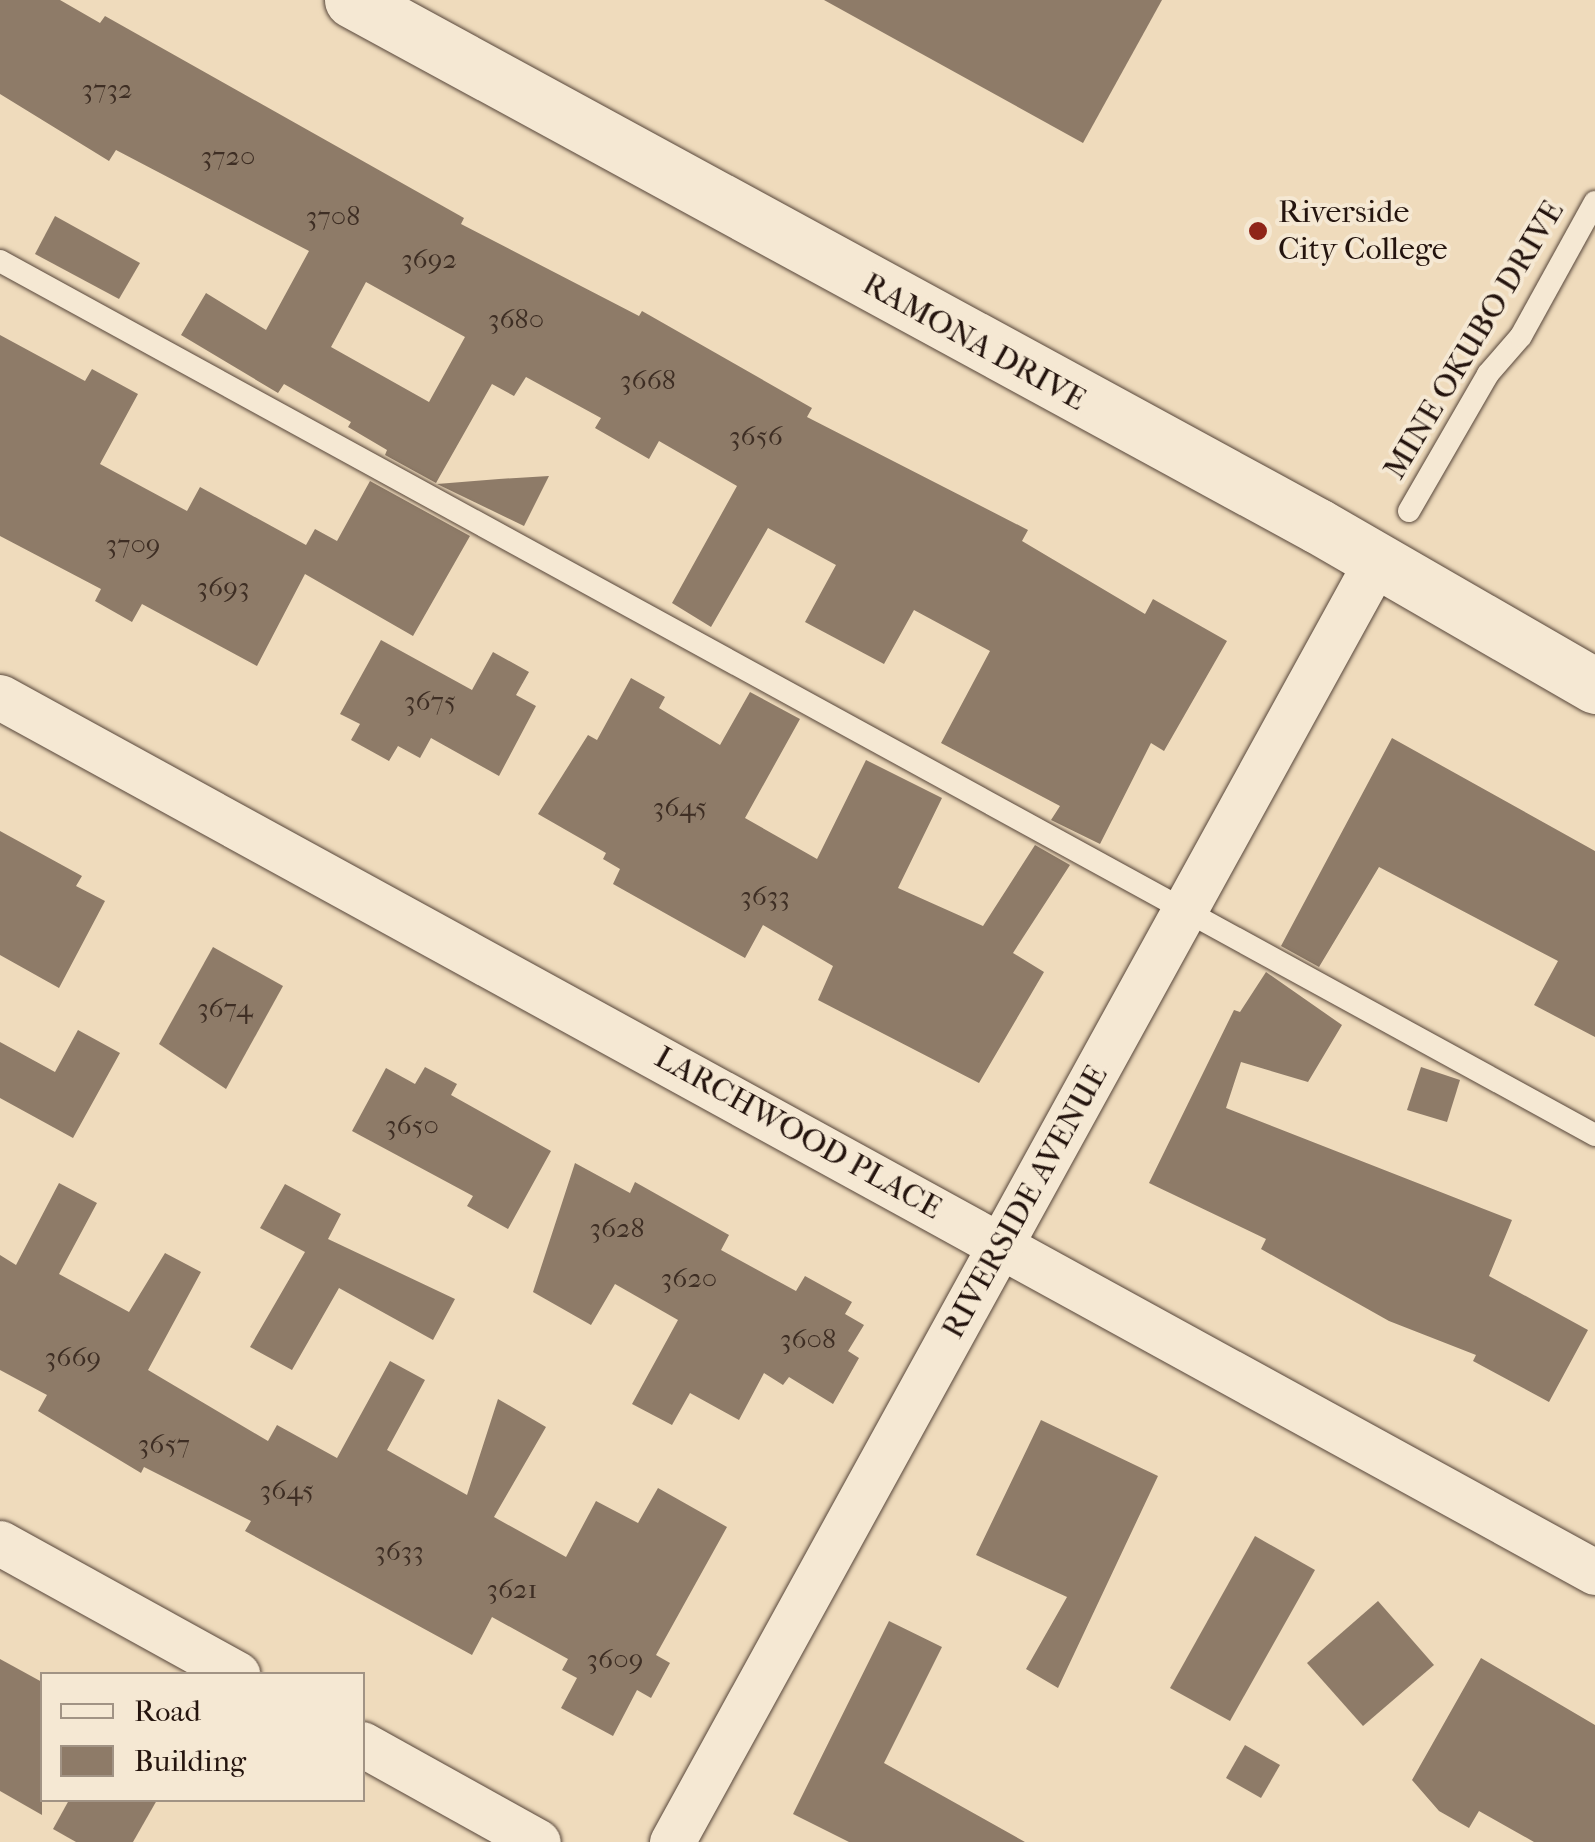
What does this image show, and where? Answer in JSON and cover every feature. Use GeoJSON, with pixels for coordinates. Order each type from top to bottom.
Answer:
{"type":"FeatureCollection","features":[{"type":"Feature","properties":{"kind":"street","name":"RAMONA DRIVE"},"geometry":{"type":"LineString","coordinates":[[352,0],[1595,686]]}},
{"type":"Feature","properties":{"kind":"street","name":"RIVERSIDE AVENUE"},"geometry":{"type":"LineString","coordinates":[[672,1842],[1376,562]]}},
{"type":"Feature","properties":{"kind":"street","name":"LARCHWOOD PLACE"},"geometry":{"type":"LineString","coordinates":[[0,697],[1595,1572]]}},
{"type":"Feature","properties":{"kind":"street"},"geometry":{"type":"LineString","coordinates":[[0,1543],[232,1672]]}},
{"type":"Feature","properties":{"kind":"street"},"geometry":{"type":"LineString","coordinates":[[365,1746],[538,1842]]}},
{"type":"Feature","properties":{"kind":"lane","name":"MINE OKUBO DRIVE"},"geometry":{"type":"LineString","coordinates":[[1409,511],[1479,390],[1521,336],[1595,202]]}},
{"type":"Feature","properties":{"kind":"lane"},"geometry":{"type":"LineString","coordinates":[[0,262],[1595,1135]]}},
{"type":"Feature","properties":{"kind":"building"},"geometry":{"type":"Polygon","coordinates":[[[0,0],[60,0],[100,23],[105,16],[464,218],[461,224],[639,316],[642,311],[812,408],[807,417],[1028,530],[1022,541],[1145,614],[1153,599],[1227,641],[1164,751],[1151,743],[1100,844],[1051,820],[1060,806],[941,743],[990,651],[914,610],[884,664],[805,622],[836,565],[768,528],[711,627],[672,603],[737,486],[659,441],[649,459],[595,428],[601,418],[526,377],[514,396],[492,384],[436,483],[385,455],[387,450],[348,427],[351,422],[284,384],[278,393],[181,335],[206,293],[266,330],[309,251],[116,150],[109,161],[0,94],[0,0]],[[366,282],[331,347],[429,402],[465,337],[366,282]]]}},
{"type":"Feature","properties":{"kind":"building"},"geometry":{"type":"Polygon","coordinates":[[[824,0],[1162,0],[1083,143],[824,0]]]}},
{"type":"Feature","properties":{"kind":"building"},"geometry":{"type":"Polygon","coordinates":[[[55,216],[140,263],[119,299],[35,254],[55,216]]]}},
{"type":"Feature","properties":{"kind":"building"},"geometry":{"type":"Polygon","coordinates":[[[0,335],[85,381],[92,369],[138,394],[100,464],[187,511],[200,487],[306,545],[315,529],[337,541],[370,481],[470,536],[413,636],[305,574],[257,666],[142,604],[132,622],[95,601],[101,589],[0,536],[0,335]]]}},
{"type":"Feature","properties":{"kind":"building"},"geometry":{"type":"Polygon","coordinates":[[[549,476],[524,526],[437,484],[499,479],[549,476]]]}},
{"type":"Feature","properties":{"kind":"building"},"geometry":{"type":"Polygon","coordinates":[[[381,640],[472,690],[493,652],[529,672],[516,695],[536,706],[499,776],[431,738],[420,758],[398,746],[389,761],[351,740],[360,724],[340,714],[381,640]]]}},
{"type":"Feature","properties":{"kind":"building"},"geometry":{"type":"Polygon","coordinates":[[[631,678],[665,697],[659,708],[720,745],[750,692],[800,719],[745,818],[817,859],[866,760],[942,798],[898,888],[983,926],[1035,845],[1070,865],[1013,953],[1044,972],[979,1083],[818,1000],[833,966],[763,925],[745,958],[613,884],[620,869],[603,859],[606,853],[538,814],[588,735],[597,740],[631,678]]]}},
{"type":"Feature","properties":{"kind":"building"},"geometry":{"type":"Polygon","coordinates":[[[1392,738],[1595,851],[1595,1037],[1534,1005],[1558,961],[1379,867],[1319,967],[1281,946],[1392,738]]]}},
{"type":"Feature","properties":{"kind":"building"},"geometry":{"type":"Polygon","coordinates":[[[0,831],[82,876],[76,886],[105,901],[59,988],[0,955],[0,831]]]}},
{"type":"Feature","properties":{"kind":"building"},"geometry":{"type":"Polygon","coordinates":[[[213,947],[283,986],[226,1089],[159,1044],[213,947]]]}},
{"type":"Feature","properties":{"kind":"building"},"geometry":{"type":"Polygon","coordinates":[[[1266,972],[1342,1025],[1308,1082],[1241,1062],[1226,1108],[1512,1220],[1489,1276],[1588,1330],[1549,1402],[1473,1361],[1476,1355],[1389,1321],[1261,1249],[1266,1239],[1149,1183],[1234,1010],[1240,1012],[1266,972]]]}},
{"type":"Feature","properties":{"kind":"building"},"geometry":{"type":"Polygon","coordinates":[[[78,1030],[120,1053],[73,1138],[0,1098],[0,1042],[55,1072],[78,1030]]]}},
{"type":"Feature","properties":{"kind":"building"},"geometry":{"type":"Polygon","coordinates":[[[425,1067],[457,1084],[451,1095],[551,1151],[508,1229],[467,1206],[473,1196],[352,1131],[386,1068],[415,1084],[425,1067]]]}},
{"type":"Feature","properties":{"kind":"building"},"geometry":{"type":"Polygon","coordinates":[[[1421,1067],[1460,1080],[1447,1122],[1407,1110],[1421,1067]]]}},
{"type":"Feature","properties":{"kind":"building"},"geometry":{"type":"Polygon","coordinates":[[[575,1163],[630,1193],[635,1182],[729,1235],[721,1250],[796,1291],[805,1276],[852,1302],[845,1314],[864,1325],[848,1351],[859,1358],[833,1404],[789,1377],[783,1385],[764,1373],[739,1420],[690,1393],[672,1425],[632,1404],[678,1320],[615,1284],[591,1325],[533,1292],[575,1163]]]}},
{"type":"Feature","properties":{"kind":"building"},"geometry":{"type":"Polygon","coordinates":[[[59,1183],[97,1203],[59,1274],[129,1312],[165,1253],[201,1272],[148,1370],[268,1441],[277,1425],[337,1458],[390,1361],[425,1380],[387,1450],[467,1495],[498,1399],[546,1427],[494,1517],[566,1557],[596,1501],[638,1523],[658,1488],[727,1527],[656,1655],[670,1663],[651,1698],[637,1690],[613,1736],[561,1708],[577,1678],[562,1670],[568,1659],[492,1617],[472,1655],[245,1531],[251,1521],[144,1467],[141,1473],[38,1411],[47,1395],[0,1370],[0,1255],[16,1265],[59,1183]]]}},
{"type":"Feature","properties":{"kind":"building"},"geometry":{"type":"Polygon","coordinates":[[[285,1184],[341,1214],[328,1239],[455,1299],[433,1340],[339,1288],[292,1370],[250,1347],[305,1252],[260,1228],[285,1184]]]}},
{"type":"Feature","properties":{"kind":"building"},"geometry":{"type":"Polygon","coordinates":[[[1041,1420],[1158,1476],[1058,1688],[1026,1669],[1067,1597],[976,1555],[1041,1420]]]}},
{"type":"Feature","properties":{"kind":"building"},"geometry":{"type":"Polygon","coordinates":[[[1255,1536],[1315,1570],[1230,1721],[1170,1688],[1255,1536]]]}},
{"type":"Feature","properties":{"kind":"building"},"geometry":{"type":"Polygon","coordinates":[[[1378,1601],[1434,1665],[1363,1726],[1307,1663],[1378,1601]]]}},
{"type":"Feature","properties":{"kind":"building"},"geometry":{"type":"Polygon","coordinates":[[[889,1621],[942,1647],[884,1763],[1025,1842],[849,1842],[793,1814],[889,1621]]]}},
{"type":"Feature","properties":{"kind":"building"},"geometry":{"type":"Polygon","coordinates":[[[1481,1658],[1595,1725],[1595,1842],[1534,1842],[1479,1811],[1469,1828],[1439,1811],[1412,1780],[1481,1658]]]}},
{"type":"Feature","properties":{"kind":"building"},"geometry":{"type":"Polygon","coordinates":[[[0,1659],[40,1681],[42,1815],[0,1791],[0,1659]]]}},
{"type":"Feature","properties":{"kind":"building"},"geometry":{"type":"Polygon","coordinates":[[[1245,1745],[1280,1765],[1261,1798],[1226,1778],[1245,1745]]]}},
{"type":"Feature","properties":{"kind":"building"},"geometry":{"type":"Polygon","coordinates":[[[68,1802],[156,1802],[133,1842],[76,1842],[53,1829],[68,1802]]]}},
{"type":"Feature","properties":{"kind":"place","name":"Riverside City College"},"geometry":{"type":"Point","coordinates":[1258,231]}}]}
